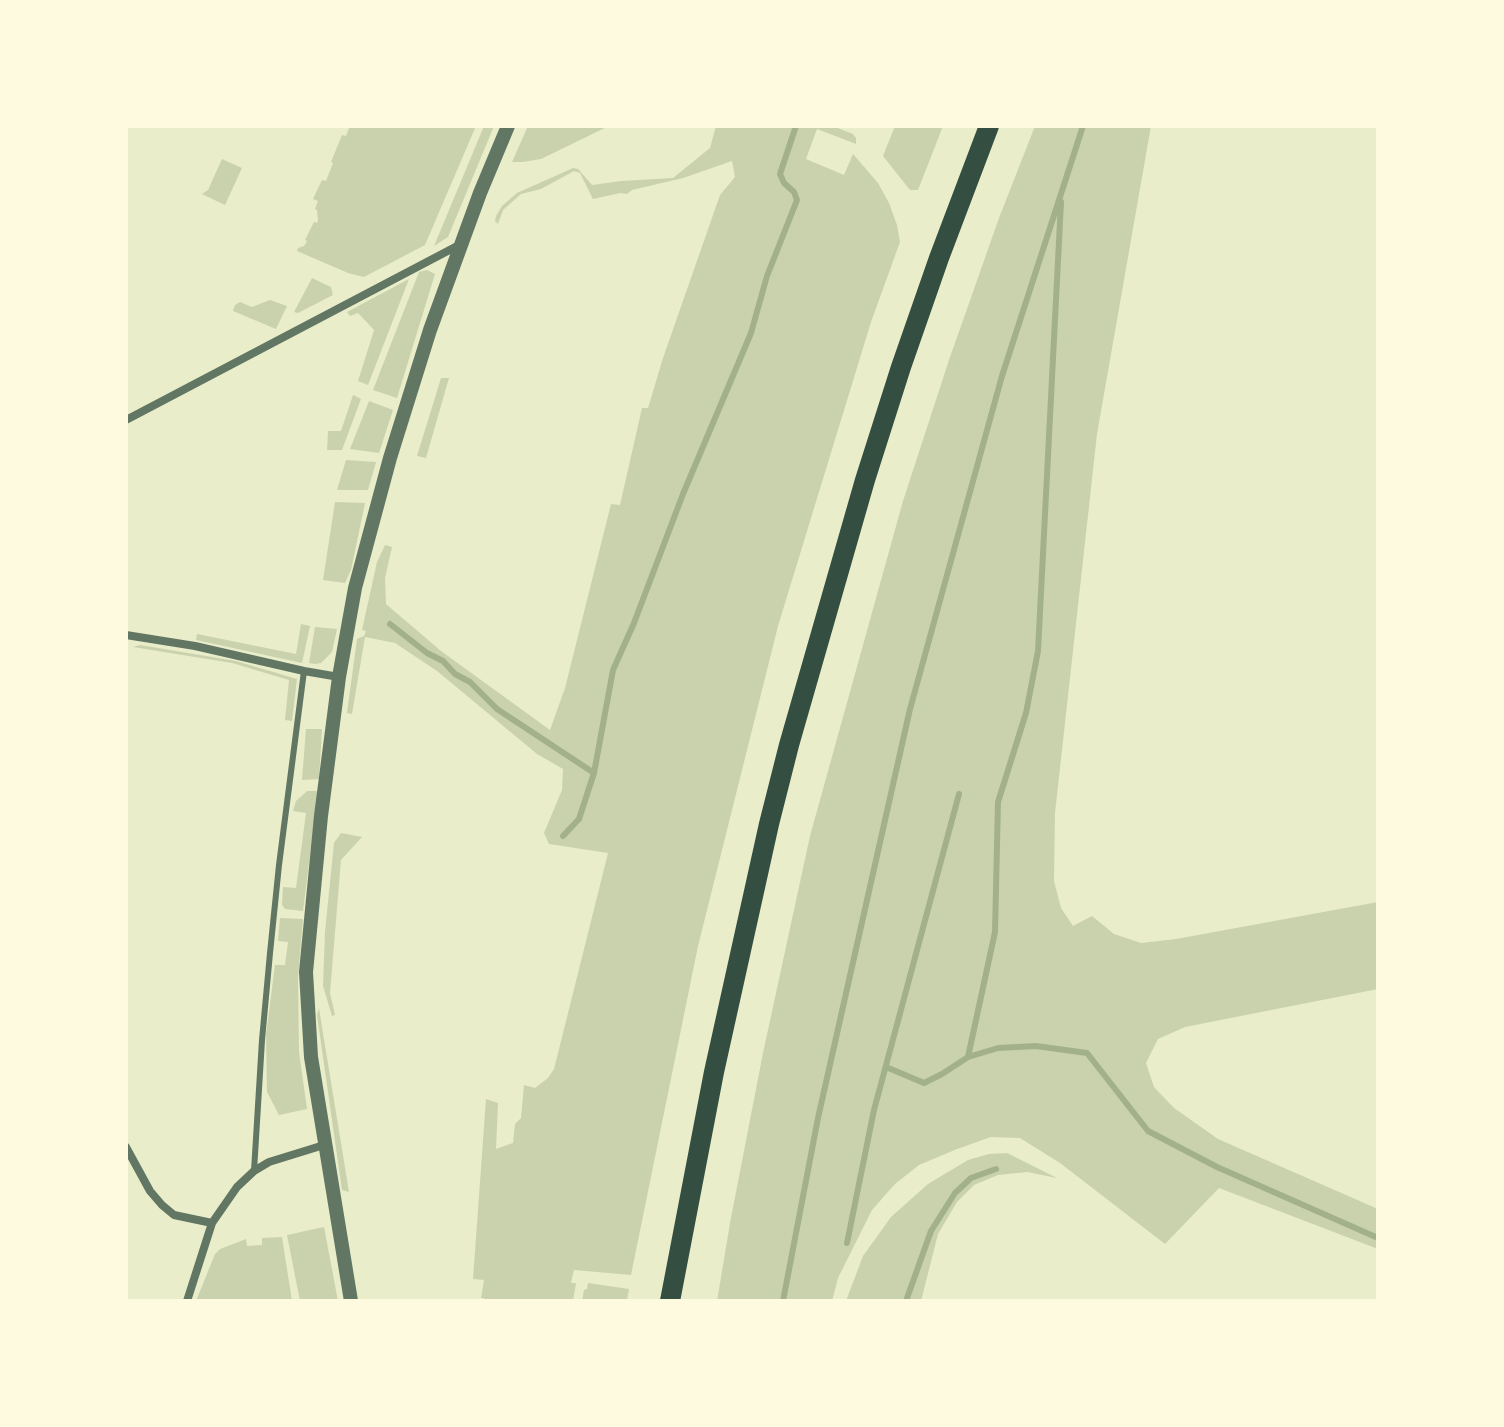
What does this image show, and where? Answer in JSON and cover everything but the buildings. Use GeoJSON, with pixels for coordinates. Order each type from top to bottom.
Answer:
{"type":"FeatureCollection","features":[{"type":"Feature","properties":{"kind":"highway"},"geometry":{"type":"LineString","coordinates":[[670,1301],[721,1041],[789,745],[865,480],[901,367],[989,126]]}},
{"type":"Feature","properties":{"kind":"street"},"geometry":{"type":"LineString","coordinates":[[351,1301],[311,1057],[306,972],[321,816],[339,677],[367,537],[430,330],[508,126]]}},
{"type":"Feature","properties":{"kind":"street"},"geometry":{"type":"LineString","coordinates":[[126,420],[461,244]]}},
{"type":"Feature","properties":{"kind":"street"},"geometry":{"type":"LineString","coordinates":[[126,635],[195,646],[339,677]]}},
{"type":"Feature","properties":{"kind":"street"},"geometry":{"type":"LineString","coordinates":[[187,1301],[212,1223],[237,1187],[271,1161],[324,1145]]}},
{"type":"Feature","properties":{"kind":"street"},"geometry":{"type":"LineString","coordinates":[[126,1147],[150,1191],[162,1205],[174,1215],[212,1223]]}},
{"type":"Feature","properties":{"kind":"lane"},"geometry":{"type":"LineString","coordinates":[[254,1171],[270,953],[304,671]]}},
{"type":"Feature","properties":{"kind":"green space"},"geometry":{"type":"Polygon","coordinates":[[[350,126],[476,126],[425,245],[364,277],[297,251],[307,241],[314,222],[317,223],[315,209],[318,201],[313,199],[322,180],[326,181],[342,135],[346,136],[350,126]]]}},
{"type":"Feature","properties":{"kind":"green space"},"geometry":{"type":"Polygon","coordinates":[[[484,126],[494,126],[448,237],[434,246],[484,126]]]}},
{"type":"Feature","properties":{"kind":"green space"},"geometry":{"type":"Polygon","coordinates":[[[528,126],[609,126],[541,159],[512,162],[528,126]]]}},
{"type":"Feature","properties":{"kind":"green space"},"geometry":{"type":"Polygon","coordinates":[[[716,126],[833,126],[853,134],[856,144],[817,129],[806,159],[844,175],[853,154],[878,183],[889,203],[900,242],[871,322],[778,626],[698,946],[631,1275],[574,1270],[571,1283],[576,1283],[573,1301],[484,1301],[481,1298],[484,1280],[473,1279],[486,1099],[498,1103],[496,1149],[513,1143],[515,1124],[521,1118],[524,1085],[535,1088],[554,1069],[608,853],[549,844],[544,833],[562,790],[563,769],[537,754],[437,671],[395,643],[365,637],[352,714],[347,713],[357,639],[364,636],[366,631],[362,630],[377,562],[385,545],[392,547],[385,578],[386,604],[441,651],[550,730],[565,688],[611,504],[620,505],[642,408],[648,408],[720,195],[735,177],[732,161],[627,194],[593,199],[580,173],[574,171],[541,189],[521,194],[503,210],[498,224],[496,216],[517,193],[573,168],[578,169],[592,185],[673,178],[710,148],[716,126]]]}},
{"type":"Feature","properties":{"kind":"green space"},"geometry":{"type":"Polygon","coordinates":[[[895,126],[943,126],[918,190],[910,190],[883,156],[895,126]]]}},
{"type":"Feature","properties":{"kind":"green space"},"geometry":{"type":"Polygon","coordinates":[[[1035,126],[1151,126],[1097,434],[1055,813],[1054,881],[1061,908],[1073,926],[1092,916],[1114,934],[1141,943],[1378,902],[1378,989],[1185,1027],[1158,1039],[1146,1063],[1154,1087],[1174,1108],[1218,1139],[1378,1209],[1378,1249],[1219,1188],[1165,1244],[1060,1163],[1020,1138],[991,1137],[919,1165],[895,1184],[872,1210],[838,1278],[832,1301],[717,1301],[763,1053],[810,836],[903,501],[949,360],[1035,126]]]}},
{"type":"Feature","properties":{"kind":"green space"},"geometry":{"type":"Polygon","coordinates":[[[222,159],[242,168],[225,205],[202,194],[208,190],[222,159]]]}},
{"type":"Feature","properties":{"kind":"green space"},"geometry":{"type":"Polygon","coordinates":[[[427,270],[435,274],[397,398],[373,390],[419,272],[427,270]]]}},
{"type":"Feature","properties":{"kind":"green space"},"geometry":{"type":"Polygon","coordinates":[[[312,278],[331,287],[333,295],[298,313],[294,312],[312,278]]]}},
{"type":"Feature","properties":{"kind":"green space"},"geometry":{"type":"Polygon","coordinates":[[[409,279],[368,385],[358,381],[374,330],[358,313],[350,316],[347,312],[409,279]]]}},
{"type":"Feature","properties":{"kind":"green space"},"geometry":{"type":"Polygon","coordinates":[[[270,300],[287,306],[276,329],[233,311],[240,302],[252,307],[270,300]]]}},
{"type":"Feature","properties":{"kind":"green space"},"geometry":{"type":"Polygon","coordinates":[[[441,378],[449,378],[426,458],[417,456],[441,378]]]}},
{"type":"Feature","properties":{"kind":"green space"},"geometry":{"type":"Polygon","coordinates":[[[353,395],[361,399],[342,450],[327,450],[328,431],[341,431],[353,395]]]}},
{"type":"Feature","properties":{"kind":"green space"},"geometry":{"type":"Polygon","coordinates":[[[369,401],[393,410],[379,453],[350,449],[369,401]]]}},
{"type":"Feature","properties":{"kind":"green space"},"geometry":{"type":"Polygon","coordinates":[[[346,460],[376,462],[368,490],[337,490],[346,460]]]}},
{"type":"Feature","properties":{"kind":"green space"},"geometry":{"type":"Polygon","coordinates":[[[335,502],[365,503],[351,570],[345,583],[323,580],[335,502]]]}},
{"type":"Feature","properties":{"kind":"green space"},"geometry":{"type":"Polygon","coordinates":[[[301,624],[310,626],[302,663],[196,640],[197,634],[296,654],[301,624]]]}},
{"type":"Feature","properties":{"kind":"green space"},"geometry":{"type":"Polygon","coordinates":[[[315,627],[337,629],[332,652],[321,663],[315,664],[309,663],[315,627]]]}},
{"type":"Feature","properties":{"kind":"green space"},"geometry":{"type":"Polygon","coordinates":[[[140,645],[236,661],[297,679],[292,721],[285,720],[289,680],[232,663],[133,647],[140,645]]]}},
{"type":"Feature","properties":{"kind":"green space"},"geometry":{"type":"Polygon","coordinates":[[[306,729],[322,729],[319,779],[302,780],[306,729]]]}},
{"type":"Feature","properties":{"kind":"green space"},"geometry":{"type":"Polygon","coordinates":[[[307,791],[318,791],[303,911],[285,909],[282,905],[283,887],[296,888],[306,813],[293,811],[296,801],[307,791]]]}},
{"type":"Feature","properties":{"kind":"green space"},"geometry":{"type":"Polygon","coordinates":[[[341,833],[362,837],[341,860],[330,993],[335,1015],[332,1016],[323,986],[325,932],[334,843],[341,833]]]}},
{"type":"Feature","properties":{"kind":"green space"},"geometry":{"type":"Polygon","coordinates":[[[280,918],[303,919],[298,978],[299,1052],[307,1109],[279,1115],[267,1092],[266,1035],[275,965],[285,965],[288,942],[278,941],[280,918]]]}},
{"type":"Feature","properties":{"kind":"green space"},"geometry":{"type":"Polygon","coordinates":[[[319,1008],[349,1192],[342,1190],[317,1015],[319,1008]]]}},
{"type":"Feature","properties":{"kind":"green space"},"geometry":{"type":"Polygon","coordinates":[[[1007,1153],[1057,1178],[1027,1172],[998,1175],[974,1185],[957,1202],[938,1234],[921,1301],[846,1301],[863,1256],[891,1217],[928,1184],[968,1160],[1007,1153]]]}},
{"type":"Feature","properties":{"kind":"green space"},"geometry":{"type":"Polygon","coordinates":[[[324,1227],[338,1301],[300,1301],[287,1235],[324,1227]]]}},
{"type":"Feature","properties":{"kind":"green space"},"geometry":{"type":"Polygon","coordinates":[[[282,1237],[292,1301],[196,1301],[215,1254],[220,1249],[246,1239],[247,1246],[262,1245],[262,1238],[282,1237]]]}},
{"type":"Feature","properties":{"kind":"green space"},"geometry":{"type":"Polygon","coordinates":[[[588,1283],[629,1289],[627,1301],[582,1301],[588,1283]]]}},
{"type":"Feature","properties":{"kind":"waterway"},"geometry":{"type":"LineString","coordinates":[[563,836],[579,819],[594,773],[613,670],[751,333],[767,276],[797,200],[780,174],[796,126]]}},
{"type":"Feature","properties":{"kind":"waterway"},"geometry":{"type":"LineString","coordinates":[[783,1301],[818,1118],[910,709],[1002,376],[1083,126]]}},
{"type":"Feature","properties":{"kind":"waterway"},"geometry":{"type":"LineString","coordinates":[[968,1057],[995,932],[998,802],[1026,713],[1038,651],[1061,202]]}},
{"type":"Feature","properties":{"kind":"waterway"},"geometry":{"type":"LineString","coordinates":[[390,624],[470,682],[497,709],[594,773]]}},
{"type":"Feature","properties":{"kind":"waterway"},"geometry":{"type":"LineString","coordinates":[[847,1243],[874,1110],[959,794]]}},
{"type":"Feature","properties":{"kind":"waterway"},"geometry":{"type":"LineString","coordinates":[[886,1067],[924,1083],[968,1057],[998,1048],[1036,1046],[1087,1053],[1148,1131],[1217,1167],[1378,1238]]}},
{"type":"Feature","properties":{"kind":"waterway"},"geometry":{"type":"LineString","coordinates":[[906,1301],[931,1231],[955,1193],[971,1178],[996,1169]]}}]}
